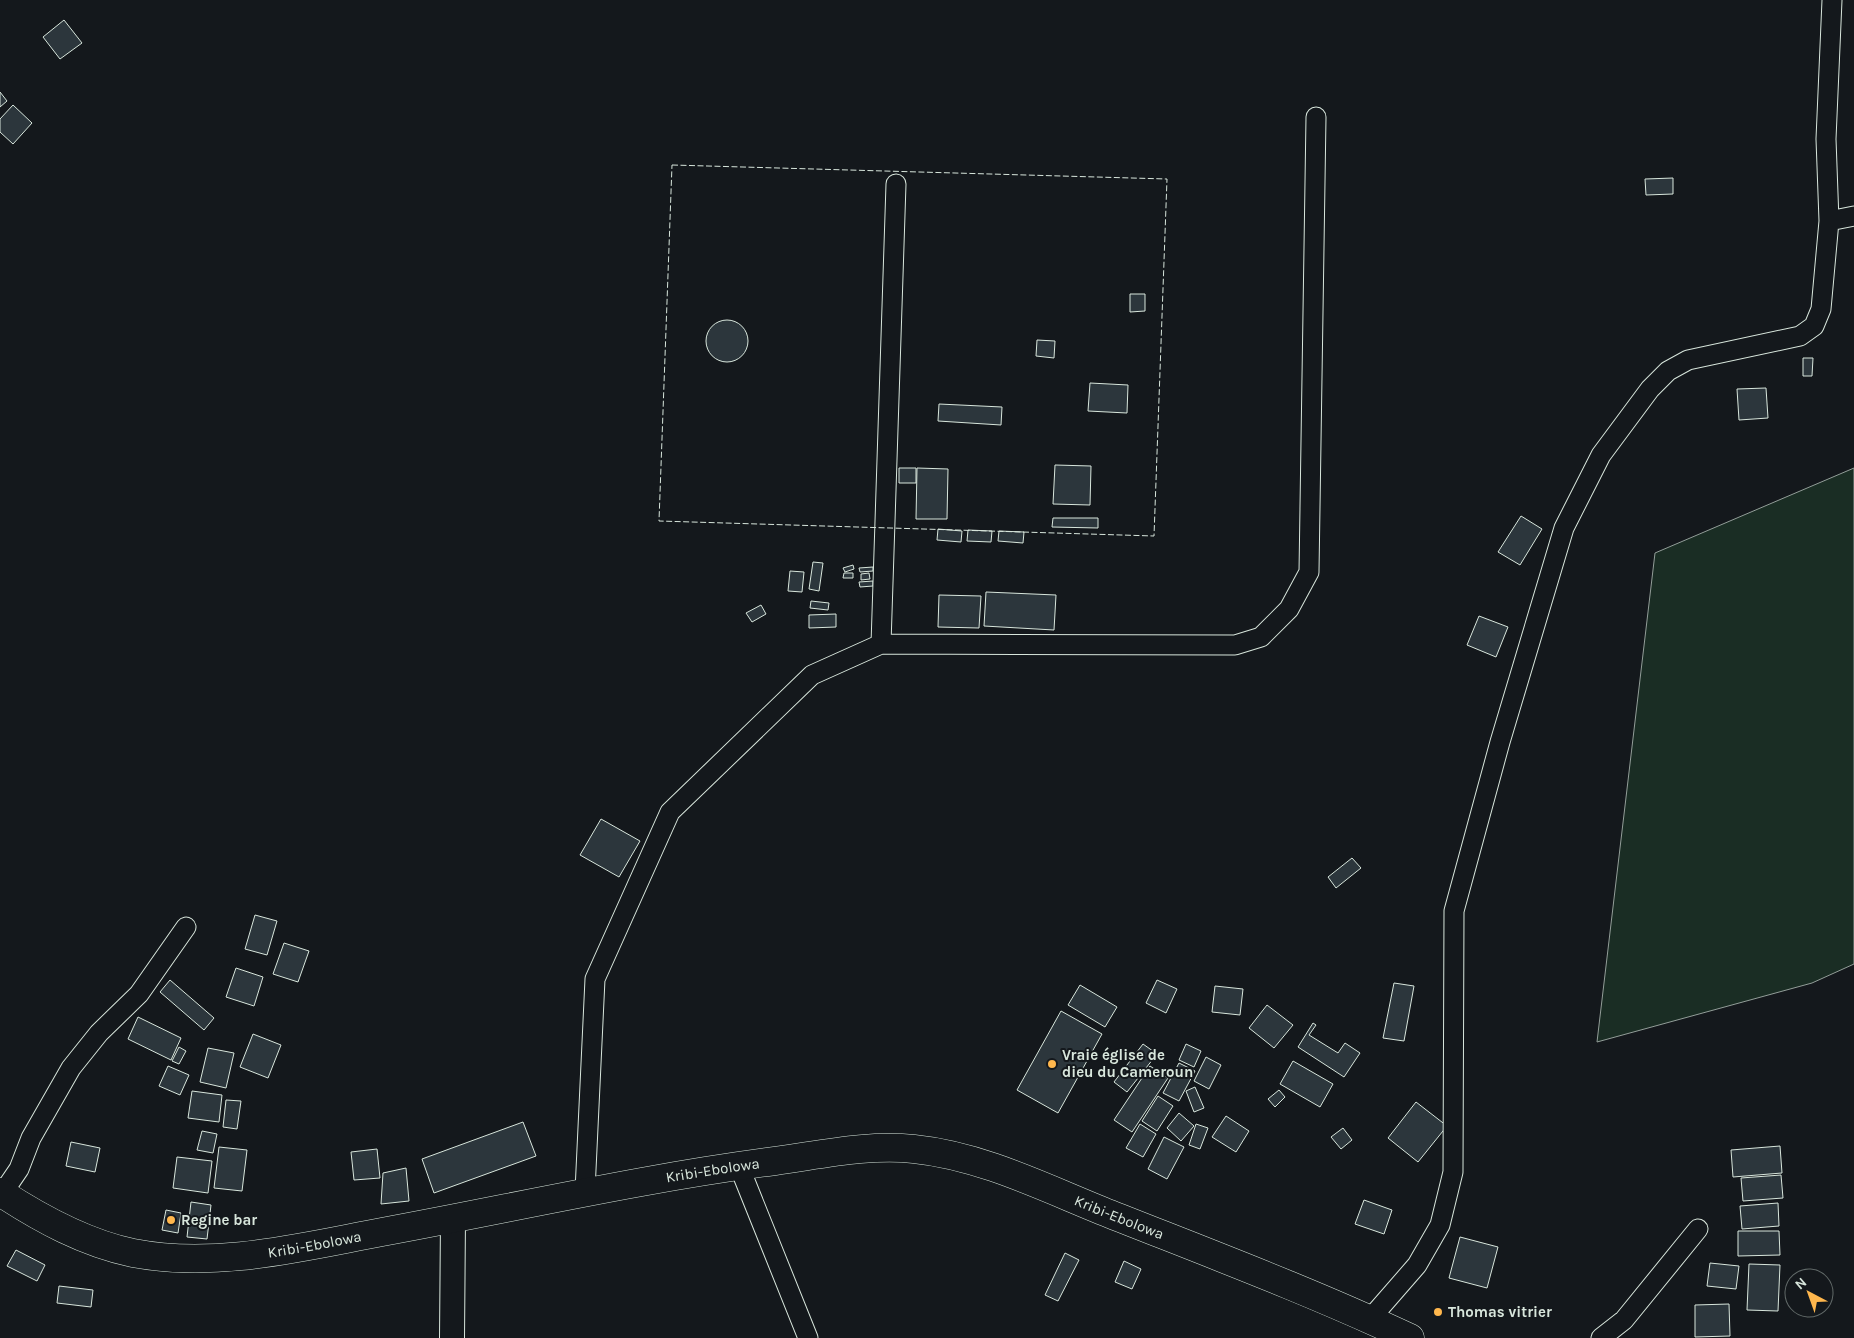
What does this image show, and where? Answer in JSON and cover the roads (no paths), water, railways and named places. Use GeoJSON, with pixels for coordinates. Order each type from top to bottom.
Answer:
{"type":"FeatureCollection","features":[{"type":"Feature","properties":{"kind":"highway","name":"Kribi-Ebolowa"},"geometry":{"type":"LineString","coordinates":[[1,1193],[76,1236],[134,1253],[206,1260],[277,1251],[453,1219],[585,1191],[739,1166],[874,1148],[913,1149],[971,1159],[1282,1282],[1410,1338]]}},
{"type":"Feature","properties":{"kind":"main road"},"geometry":{"type":"LineString","coordinates":[[452,1338],[453,1219]]}},
{"type":"Feature","properties":{"kind":"street"},"geometry":{"type":"LineString","coordinates":[[1370,1319],[1417,1265],[1440,1225],[1452,1172],[1454,911],[1500,742],[1564,528],[1601,455],[1650,389],[1668,371],[1688,360],[1800,336],[1814,326],[1821,309],[1829,222],[1826,139],[1832,0]]}},
{"type":"Feature","properties":{"kind":"street"},"geometry":{"type":"LineString","coordinates":[[585,1191],[595,979],[670,812],[812,675],[880,644],[1235,645],[1261,637],[1289,609],[1309,572],[1316,117]]}},
{"type":"Feature","properties":{"kind":"street"},"geometry":{"type":"LineString","coordinates":[[880,644],[896,184]]}},
{"type":"Feature","properties":{"kind":"street"},"geometry":{"type":"LineString","coordinates":[[1829,222],[1854,216]]}},
{"type":"Feature","properties":{"kind":"street"},"geometry":{"type":"LineString","coordinates":[[1,1193],[19,1169],[31,1138],[71,1068],[99,1033],[139,994],[186,927]]}},
{"type":"Feature","properties":{"kind":"street"},"geometry":{"type":"LineString","coordinates":[[739,1166],[808,1338]]}},
{"type":"Feature","properties":{"kind":"street"},"geometry":{"type":"LineString","coordinates":[[1602,1338],[1624,1320],[1698,1229]]}},
{"type":"Feature","properties":{"kind":"place","name":"Vraie église de dieu du Cameroun"},"geometry":{"type":"Point","coordinates":[1052,1064]}},
{"type":"Feature","properties":{"kind":"place","name":"Regine bar"},"geometry":{"type":"Point","coordinates":[171,1220]}},
{"type":"Feature","properties":{"kind":"place","name":"Thomas vitrier"},"geometry":{"type":"Point","coordinates":[1438,1312]}}]}
